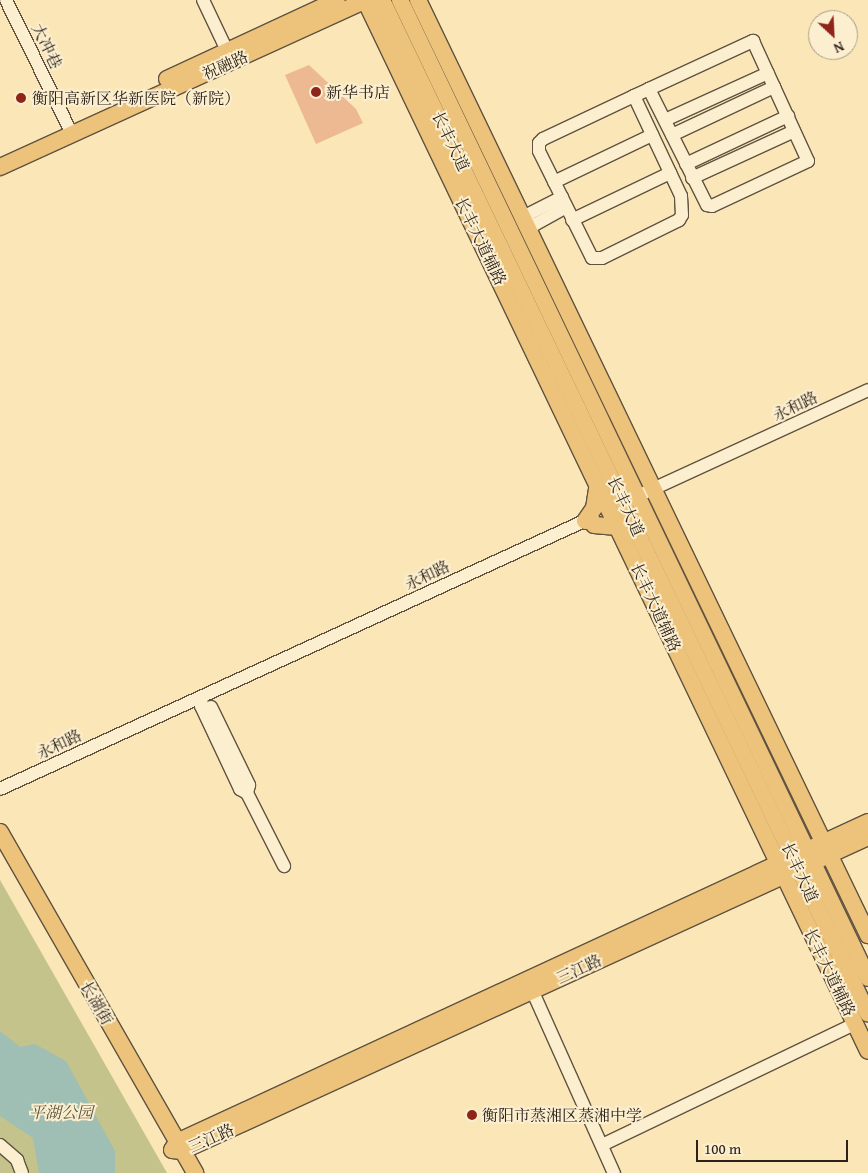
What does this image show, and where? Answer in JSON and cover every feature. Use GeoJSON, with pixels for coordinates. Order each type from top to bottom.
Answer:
{"type":"FeatureCollection","features":[{"type":"Feature","properties":{"kind":"main road","name":"祝融路"},"geometry":{"type":"LineString","coordinates":[[0,166],[70,129],[229,56],[338,3],[366,0]]}},
{"type":"Feature","properties":{"kind":"main road","name":"长丰大道辅路"},"geometry":{"type":"LineString","coordinates":[[366,0],[598,484],[625,509],[795,862],[855,1024],[868,1051]]}},
{"type":"Feature","properties":{"kind":"main road","name":"长丰大道"},"geometry":{"type":"LineString","coordinates":[[382,0],[395,27],[511,230],[548,341],[625,509],[868,1014]]}},
{"type":"Feature","properties":{"kind":"main road","name":"长丰大道"},"geometry":{"type":"LineString","coordinates":[[400,0],[511,230],[625,509],[637,528],[795,862],[868,978]]}},
{"type":"Feature","properties":{"kind":"main road"},"geometry":{"type":"LineString","coordinates":[[338,3],[395,27]]}},
{"type":"Feature","properties":{"kind":"main road"},"geometry":{"type":"LineString","coordinates":[[421,3],[511,230],[655,493],[868,935]]}},
{"type":"Feature","properties":{"kind":"main road","name":"祝融路"},"geometry":{"type":"LineString","coordinates":[[0,156],[70,129]]}},
{"type":"Feature","properties":{"kind":"main road"},"geometry":{"type":"LineString","coordinates":[[532,349],[548,341]]}},
{"type":"Feature","properties":{"kind":"main road"},"geometry":{"type":"LineString","coordinates":[[589,523],[598,484]]}},
{"type":"Feature","properties":{"kind":"main road"},"geometry":{"type":"LineString","coordinates":[[589,523],[625,509]]}},
{"type":"Feature","properties":{"kind":"main road","name":"三江路"},"geometry":{"type":"LineString","coordinates":[[177,1148],[826,848],[868,822]]}},
{"type":"Feature","properties":{"kind":"main road","name":"长湖街"},"geometry":{"type":"LineString","coordinates":[[0,832],[177,1148],[185,1173]]}},
{"type":"Feature","properties":{"kind":"main road","name":"三江路"},"geometry":{"type":"LineString","coordinates":[[826,848],[868,837]]}},
{"type":"Feature","properties":{"kind":"main road","name":"长湖街"},"geometry":{"type":"LineString","coordinates":[[0,848],[177,1148],[195,1173]]}},
{"type":"Feature","properties":{"kind":"main road","name":"三江路"},"geometry":{"type":"LineString","coordinates":[[177,1148],[532,990],[795,862]]}},
{"type":"Feature","properties":{"kind":"street","name":"大冲巷"},"geometry":{"type":"LineString","coordinates":[[6,0],[70,129]]}},
{"type":"Feature","properties":{"kind":"street"},"geometry":{"type":"LineString","coordinates":[[202,0],[229,56]]}},
{"type":"Feature","properties":{"kind":"street"},"geometry":{"type":"LineString","coordinates":[[634,96],[670,173],[683,206],[679,220],[602,258],[592,258],[540,151],[542,139],[634,96],[753,41],[808,161],[712,206],[703,200],[650,89]]}},
{"type":"Feature","properties":{"kind":"street"},"geometry":{"type":"LineString","coordinates":[[664,120],[768,72]]}},
{"type":"Feature","properties":{"kind":"street"},"geometry":{"type":"LineString","coordinates":[[672,135],[774,87]]}},
{"type":"Feature","properties":{"kind":"street"},"geometry":{"type":"LineString","coordinates":[[686,164],[788,116]]}},
{"type":"Feature","properties":{"kind":"street"},"geometry":{"type":"LineString","coordinates":[[692,178],[794,131]]}},
{"type":"Feature","properties":{"kind":"street"},"geometry":{"type":"LineString","coordinates":[[554,182],[652,135]]}},
{"type":"Feature","properties":{"kind":"street"},"geometry":{"type":"LineString","coordinates":[[572,220],[670,173]]}},
{"type":"Feature","properties":{"kind":"street"},"geometry":{"type":"LineString","coordinates":[[511,230],[534,225],[564,202]]}},
{"type":"Feature","properties":{"kind":"street","name":"永和路"},"geometry":{"type":"LineString","coordinates":[[625,509],[868,390]]}},
{"type":"Feature","properties":{"kind":"street","name":"永和路"},"geometry":{"type":"LineString","coordinates":[[655,493],[868,400]]}},
{"type":"Feature","properties":{"kind":"street","name":"永和路"},"geometry":{"type":"LineString","coordinates":[[0,798],[204,701],[589,523]]}},
{"type":"Feature","properties":{"kind":"street"},"geometry":{"type":"LineString","coordinates":[[204,701],[240,789],[247,793],[284,866]]}},
{"type":"Feature","properties":{"kind":"street","name":"永和路"},"geometry":{"type":"LineString","coordinates":[[0,789],[204,701]]}},
{"type":"Feature","properties":{"kind":"street"},"geometry":{"type":"LineString","coordinates":[[532,990],[614,1173]]}},
{"type":"Feature","properties":{"kind":"street"},"geometry":{"type":"LineString","coordinates":[[602,1145],[855,1024]]}},
{"type":"Feature","properties":{"kind":"street"},"geometry":{"type":"LineString","coordinates":[[0,1145],[17,1160],[22,1173]]}},
{"type":"Feature","properties":{"kind":"green space","name":"平湖公园"},"geometry":{"type":"Polygon","coordinates":[[[0,880],[167,1173],[0,1173],[0,880]]]}},
{"type":"Feature","properties":{"kind":"water"},"geometry":{"type":"Polygon","coordinates":[[[0,1031],[20,1047],[35,1044],[66,1061],[115,1151],[115,1173],[39,1173],[33,1138],[0,1116],[0,1031]]]}},
{"type":"Feature","properties":{"kind":"building","name":"新华书店"},"geometry":{"type":"Polygon","coordinates":[[[309,65],[356,109],[363,123],[316,144],[285,75],[309,65]]]}},
{"type":"Feature","properties":{"kind":"place","name":"新华书店"},"geometry":{"type":"Point","coordinates":[316,92]}},
{"type":"Feature","properties":{"kind":"place","name":"衡阳高新区华新医院（新院）"},"geometry":{"type":"Point","coordinates":[21,98]}},
{"type":"Feature","properties":{"kind":"place","name":"衡阳市蒸湘区蒸湘中学"},"geometry":{"type":"Point","coordinates":[472,1115]}}]}
